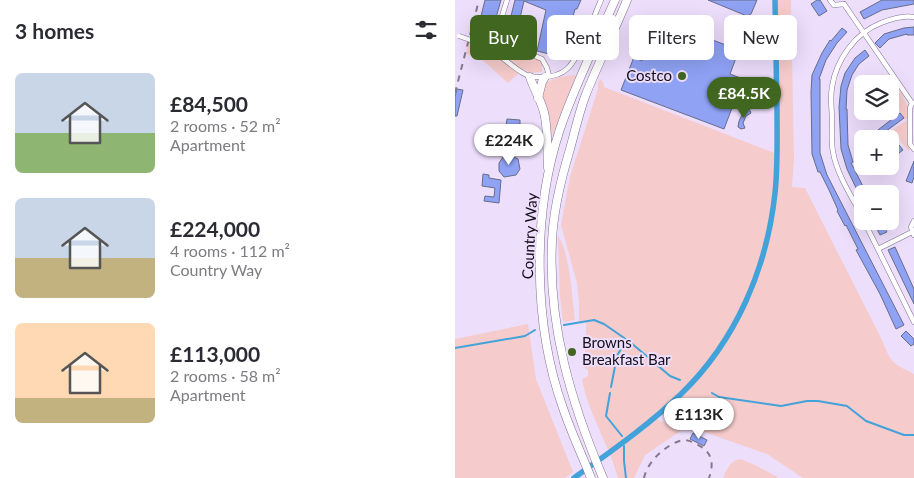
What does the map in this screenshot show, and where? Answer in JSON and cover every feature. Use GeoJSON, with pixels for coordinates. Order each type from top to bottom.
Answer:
{"type":"FeatureCollection","features":[{"type":"Feature","properties":{"kind":"highway","name":"Country Way"},"geometry":{"type":"LineString","coordinates":[[591,478],[562,407],[545,335],[541,300],[540,237],[548,175],[560,130],[574,91],[615,0]]}},
{"type":"Feature","properties":{"kind":"highway","name":"Country Way"},"geometry":{"type":"LineString","coordinates":[[603,478],[567,379],[553,291],[552,242],[561,184],[585,96],[626,2]]}},
{"type":"Feature","properties":{"kind":"highway"},"geometry":{"type":"LineString","coordinates":[[531,77],[534,91],[539,98],[545,115],[548,175]]}},
{"type":"Feature","properties":{"kind":"highway"},"geometry":{"type":"LineString","coordinates":[[539,98],[542,82],[547,77]]}},
{"type":"Feature","properties":{"kind":"street"},"geometry":{"type":"LineString","coordinates":[[507,0],[495,40],[542,59],[547,68],[547,77]]}},
{"type":"Feature","properties":{"kind":"street"},"geometry":{"type":"LineString","coordinates":[[457,36],[489,47],[518,70],[531,77],[547,77],[561,73],[571,65],[601,0]]}},
{"type":"Feature","properties":{"kind":"street"},"geometry":{"type":"LineString","coordinates":[[830,0],[834,5],[845,2],[913,103],[910,108],[910,144],[914,150]]}},
{"type":"Feature","properties":{"kind":"street"},"geometry":{"type":"LineString","coordinates":[[854,201],[836,164],[833,150],[832,88],[840,60],[864,32],[875,25],[892,18],[914,17]]}},
{"type":"Feature","properties":{"kind":"street"},"geometry":{"type":"LineString","coordinates":[[878,249],[913,233],[911,227],[914,221]]}},
{"type":"Feature","properties":{"kind":"street"},"geometry":{"type":"LineString","coordinates":[[868,230],[914,322]]}},
{"type":"Feature","properties":{"kind":"shaded area"},"geometry":{"type":"Polygon","coordinates":[[[775,0],[791,0],[791,15],[775,15],[775,0]]]}},
{"type":"Feature","properties":{"kind":"shaded area"},"geometry":{"type":"Polygon","coordinates":[[[470,36],[470,55],[466,54],[470,36]]]}},
{"type":"Feature","properties":{"kind":"shaded area"},"geometry":{"type":"Polygon","coordinates":[[[537,56],[542,59],[542,72],[530,73],[523,69],[508,83],[482,60],[537,60],[537,56]]]}},
{"type":"Feature","properties":{"kind":"shaded area"},"geometry":{"type":"Polygon","coordinates":[[[776,60],[792,60],[794,159],[792,187],[805,188],[890,358],[914,374],[914,478],[803,478],[767,454],[687,426],[657,413],[653,417],[667,424],[685,428],[645,455],[634,478],[618,478],[589,404],[582,379],[588,376],[588,370],[583,367],[586,321],[579,322],[577,283],[561,225],[570,177],[598,89],[598,83],[600,79],[604,87],[777,154],[776,60]]]}},
{"type":"Feature","properties":{"kind":"shaded area"},"geometry":{"type":"Polygon","coordinates":[[[576,75],[551,139],[544,111],[543,88],[545,84],[552,80],[576,75]]]}},
{"type":"Feature","properties":{"kind":"shaded area"},"geometry":{"type":"Polygon","coordinates":[[[901,92],[908,107],[908,118],[905,120],[899,110],[899,93],[901,92]]]}},
{"type":"Feature","properties":{"kind":"shaded area"},"geometry":{"type":"Polygon","coordinates":[[[907,120],[907,142],[910,149],[908,151],[899,138],[899,130],[893,130],[907,120]]]}},
{"type":"Feature","properties":{"kind":"shaded area"},"geometry":{"type":"Polygon","coordinates":[[[558,236],[568,264],[575,320],[563,322],[560,296],[558,236]]]}},
{"type":"Feature","properties":{"kind":"shaded area"},"geometry":{"type":"Polygon","coordinates":[[[528,324],[536,379],[573,472],[565,478],[455,478],[455,339],[528,324]]]}},
{"type":"Feature","properties":{"kind":"shaded area"},"geometry":{"type":"Polygon","coordinates":[[[740,459],[779,478],[723,478],[731,464],[740,459]]]}},
{"type":"Feature","properties":{"kind":"building"},"geometry":{"type":"Polygon","coordinates":[[[485,0],[501,0],[497,15],[481,15],[485,0]]]}},
{"type":"Feature","properties":{"kind":"building"},"geometry":{"type":"Polygon","coordinates":[[[515,0],[581,0],[573,15],[547,15],[547,54],[537,51],[546,10],[524,1],[521,15],[511,15],[515,0]]]}},
{"type":"Feature","properties":{"kind":"building"},"geometry":{"type":"Polygon","coordinates":[[[708,0],[757,0],[751,14],[745,15],[708,0]]]}},
{"type":"Feature","properties":{"kind":"building"},"geometry":{"type":"Polygon","coordinates":[[[820,0],[827,11],[819,16],[811,4],[820,0]]]}},
{"type":"Feature","properties":{"kind":"building"},"geometry":{"type":"Polygon","coordinates":[[[882,0],[914,0],[914,4],[882,10],[864,19],[860,12],[882,0]]]}},
{"type":"Feature","properties":{"kind":"building"},"geometry":{"type":"Polygon","coordinates":[[[914,27],[914,35],[907,34],[889,39],[880,48],[875,43],[884,34],[914,27]]]}},
{"type":"Feature","properties":{"kind":"building"},"geometry":{"type":"Polygon","coordinates":[[[842,28],[847,32],[826,60],[819,79],[820,153],[827,175],[904,325],[896,329],[880,294],[856,250],[858,249],[846,225],[837,211],[829,190],[820,172],[818,172],[812,154],[812,75],[822,53],[842,28]]]}},
{"type":"Feature","properties":{"kind":"building","name":"Costco"},"geometry":{"type":"Polygon","coordinates":[[[714,41],[724,44],[724,60],[735,60],[730,74],[743,79],[724,129],[621,90],[633,60],[714,60],[714,41]]]}},
{"type":"Feature","properties":{"kind":"building"},"geometry":{"type":"Polygon","coordinates":[[[865,50],[869,56],[859,64],[852,75],[847,90],[846,109],[848,145],[853,162],[851,163],[854,169],[854,175],[857,175],[862,185],[855,185],[841,149],[839,107],[841,86],[845,73],[855,58],[865,50]]]}},
{"type":"Feature","properties":{"kind":"building"},"geometry":{"type":"Polygon","coordinates":[[[457,89],[463,90],[457,116],[455,116],[455,97],[457,89]]]}},
{"type":"Feature","properties":{"kind":"building"},"geometry":{"type":"Polygon","coordinates":[[[745,109],[749,109],[751,113],[746,116],[743,123],[745,128],[741,129],[738,127],[739,121],[745,109]]]}},
{"type":"Feature","properties":{"kind":"building"},"geometry":{"type":"Polygon","coordinates":[[[899,114],[904,118],[888,130],[878,130],[891,120],[899,120],[899,114]]]}},
{"type":"Feature","properties":{"kind":"building"},"geometry":{"type":"Polygon","coordinates":[[[507,119],[520,120],[520,125],[517,124],[515,139],[504,138],[507,119]]]}},
{"type":"Feature","properties":{"kind":"building"},"geometry":{"type":"Polygon","coordinates":[[[899,145],[903,150],[899,153],[899,145]]]}},
{"type":"Feature","properties":{"kind":"building"},"geometry":{"type":"Polygon","coordinates":[[[509,155],[518,159],[520,169],[516,175],[504,177],[499,171],[499,163],[503,157],[509,155]]]}},
{"type":"Feature","properties":{"kind":"building"},"geometry":{"type":"Polygon","coordinates":[[[914,161],[914,177],[912,183],[906,181],[914,161]]]}},
{"type":"Feature","properties":{"kind":"building"},"geometry":{"type":"Polygon","coordinates":[[[483,174],[489,175],[489,178],[501,180],[499,203],[484,201],[485,196],[494,197],[495,188],[482,186],[483,174]]]}},
{"type":"Feature","properties":{"kind":"building"},"geometry":{"type":"Polygon","coordinates":[[[878,230],[886,230],[887,232],[880,235],[878,230]]]}},
{"type":"Feature","properties":{"kind":"building"},"geometry":{"type":"Polygon","coordinates":[[[895,247],[914,289],[914,304],[888,250],[895,247]]]}},
{"type":"Feature","properties":{"kind":"building"},"geometry":{"type":"Polygon","coordinates":[[[906,331],[914,339],[914,344],[911,346],[901,336],[906,331]]]}},
{"type":"Feature","properties":{"kind":"building"},"geometry":{"type":"Polygon","coordinates":[[[693,433],[707,440],[704,446],[690,439],[693,433]]]}},
{"type":"Feature","properties":{"kind":"waterway"},"geometry":{"type":"LineString","coordinates":[[574,478],[643,427],[681,394],[718,351],[746,302],[765,249],[775,193],[777,172],[775,0]]}},
{"type":"Feature","properties":{"kind":"waterway"},"geometry":{"type":"LineString","coordinates":[[564,325],[594,320],[604,324],[630,342],[670,376],[680,380]]}},
{"type":"Feature","properties":{"kind":"waterway"},"geometry":{"type":"LineString","coordinates":[[455,348],[525,336],[535,330]]}},
{"type":"Feature","properties":{"kind":"waterway"},"geometry":{"type":"LineString","coordinates":[[611,387],[617,356],[626,340]]}},
{"type":"Feature","properties":{"kind":"waterway"},"geometry":{"type":"LineString","coordinates":[[610,393],[606,416],[622,436]]}},
{"type":"Feature","properties":{"kind":"waterway"},"geometry":{"type":"LineString","coordinates":[[712,393],[719,397],[781,406],[807,401],[847,406],[866,421],[904,435],[914,435]]}},
{"type":"Feature","properties":{"kind":"waterway"},"geometry":{"type":"LineString","coordinates":[[624,446],[626,478]]}},
{"type":"Feature","properties":{"kind":"railway"},"geometry":{"type":"LineString","coordinates":[[455,93],[479,0]]}},
{"type":"Feature","properties":{"kind":"railway"},"geometry":{"type":"LineString","coordinates":[[644,478],[649,466],[658,454],[670,445],[683,440],[700,446],[708,453],[712,466],[709,478]]}},
{"type":"Feature","properties":{"kind":"place","name":"Costco"},"geometry":{"type":"Point","coordinates":[682,76]}},
{"type":"Feature","properties":{"kind":"place","name":"Browns Breakfast Bar"},"geometry":{"type":"Point","coordinates":[572,352]}}]}
